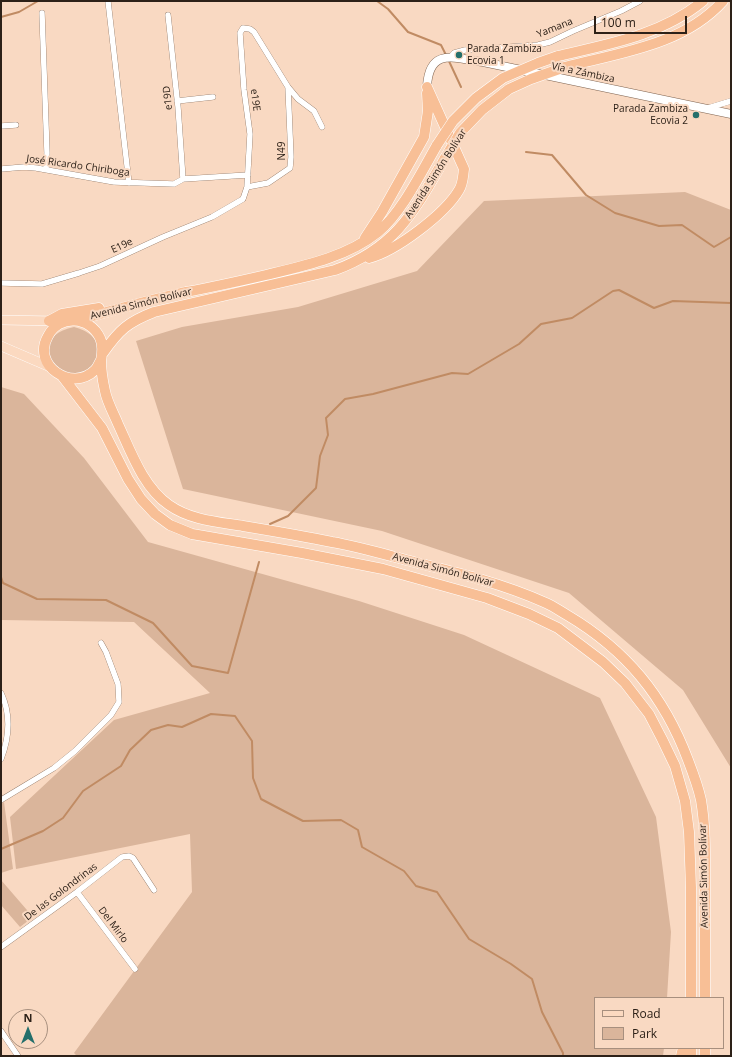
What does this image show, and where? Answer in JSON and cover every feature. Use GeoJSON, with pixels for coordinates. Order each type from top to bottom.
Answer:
{"type":"FeatureCollection","features":[{"type":"Feature","properties":{"kind":"highway","name":"Avenida Simón Bolívar"},"geometry":{"type":"LineString","coordinates":[[78,320],[305,265],[339,254],[363,242],[379,232],[392,218],[413,187],[437,145],[453,121],[476,98],[503,78],[558,56],[654,30],[689,12],[703,1]]}},
{"type":"Feature","properties":{"kind":"highway","name":"Avenida Simón Bolívar"},"geometry":{"type":"LineString","coordinates":[[705,997],[705,831],[700,798],[694,774],[679,737],[662,706],[639,674],[610,645],[582,624],[549,604],[490,582],[459,572],[336,543],[199,519],[170,506],[159,497],[145,478],[131,453],[105,394],[102,356],[114,337],[125,326],[138,318],[154,312],[335,270],[361,259],[382,245],[397,232],[418,203],[460,133],[482,110],[509,89],[532,78],[565,67],[642,47],[679,34],[700,22],[723,1]]}},
{"type":"Feature","properties":{"kind":"highway"},"geometry":{"type":"LineString","coordinates":[[363,242],[382,212],[424,137],[428,111],[427,87]]}},
{"type":"Feature","properties":{"kind":"highway"},"geometry":{"type":"LineString","coordinates":[[361,259],[377,256],[402,243],[448,205],[460,190],[464,169],[427,87]]}},
{"type":"Feature","properties":{"kind":"highway"},"geometry":{"type":"LineString","coordinates":[[49,321],[62,314],[173,292],[185,293]]}},
{"type":"Feature","properties":{"kind":"highway"},"geometry":{"type":"LineString","coordinates":[[78,320],[94,328],[100,335],[103,344],[102,356],[95,370],[85,376],[74,379],[62,376],[50,367],[46,360],[44,351],[45,342],[51,330],[62,322],[78,320]]}},
{"type":"Feature","properties":{"kind":"highway","name":"Avenida Simón Bolívar"},"geometry":{"type":"LineString","coordinates":[[62,376],[102,428],[128,479],[141,499],[155,514],[170,526],[192,534],[383,569],[487,598],[529,614],[558,628],[603,662],[625,682],[649,714],[662,739],[675,766],[685,801],[689,832],[691,888],[691,997]]}},
{"type":"Feature","properties":{"kind":"main road"},"geometry":{"type":"LineString","coordinates":[[1,320],[62,322]]}},
{"type":"Feature","properties":{"kind":"main road"},"geometry":{"type":"LineString","coordinates":[[1,346],[50,367]]}},
{"type":"Feature","properties":{"kind":"street"},"geometry":{"type":"LineString","coordinates":[[108,1],[129,183]]}},
{"type":"Feature","properties":{"kind":"street","name":"Yamana"},"geometry":{"type":"LineString","coordinates":[[451,57],[454,53],[464,50],[538,46],[621,11],[640,1]]}},
{"type":"Feature","properties":{"kind":"street"},"geometry":{"type":"LineString","coordinates":[[42,13],[47,153],[46,169]]}},
{"type":"Feature","properties":{"kind":"street","name":"e19D"},"geometry":{"type":"LineString","coordinates":[[168,15],[177,101],[182,179]]}},
{"type":"Feature","properties":{"kind":"street","name":"e19E"},"geometry":{"type":"LineString","coordinates":[[243,199],[247,187],[250,134],[243,83],[240,33],[243,28],[250,29],[254,32],[288,87]]}},
{"type":"Feature","properties":{"kind":"street","name":"Vía a Zámbiza"},"geometry":{"type":"LineString","coordinates":[[427,87],[429,70],[434,62],[442,58],[451,57],[482,62],[731,114]]}},
{"type":"Feature","properties":{"kind":"street"},"geometry":{"type":"LineString","coordinates":[[288,87],[298,98],[314,111],[322,127]]}},
{"type":"Feature","properties":{"kind":"street","name":"N49"},"geometry":{"type":"LineString","coordinates":[[247,187],[268,183],[290,168],[291,157],[288,87]]}},
{"type":"Feature","properties":{"kind":"street"},"geometry":{"type":"LineString","coordinates":[[177,101],[213,97]]}},
{"type":"Feature","properties":{"kind":"street"},"geometry":{"type":"LineString","coordinates":[[702,109],[718,106],[731,101]]}},
{"type":"Feature","properties":{"kind":"street"},"geometry":{"type":"LineString","coordinates":[[1,126],[16,125]]}},
{"type":"Feature","properties":{"kind":"street","name":"José Ricardo Chiriboga"},"geometry":{"type":"LineString","coordinates":[[1,169],[24,167],[46,169],[114,182],[174,184],[182,179],[248,174]]}},
{"type":"Feature","properties":{"kind":"street","name":"E19e"},"geometry":{"type":"LineString","coordinates":[[1,283],[42,284],[79,274],[212,216],[243,199]]}},
{"type":"Feature","properties":{"kind":"street"},"geometry":{"type":"LineString","coordinates":[[1,800],[54,768],[75,751],[111,715],[119,702],[118,684],[101,643]]}},
{"type":"Feature","properties":{"kind":"street"},"geometry":{"type":"LineString","coordinates":[[1,693],[7,714],[8,732],[1,759]]}},
{"type":"Feature","properties":{"kind":"street","name":"De las Golondrinas"},"geometry":{"type":"LineString","coordinates":[[1,947],[77,892],[122,857],[129,856],[132,858],[154,890]]}},
{"type":"Feature","properties":{"kind":"street","name":"Del Mirlo"},"geometry":{"type":"LineString","coordinates":[[77,892],[135,969]]}},
{"type":"Feature","properties":{"kind":"street"},"geometry":{"type":"LineString","coordinates":[[1,1031],[18,1056]]}},
{"type":"Feature","properties":{"kind":"green space"},"geometry":{"type":"Polygon","coordinates":[[[685,192],[731,210],[731,768],[683,690],[569,593],[382,531],[183,489],[136,341],[182,327],[298,307],[417,271],[484,201],[685,192]]]}},
{"type":"Feature","properties":{"kind":"green space"},"geometry":{"type":"Polygon","coordinates":[[[74,327],[88,333],[96,341],[99,356],[92,371],[68,378],[50,362],[49,348],[50,342],[55,335],[66,329],[74,327]]]}},
{"type":"Feature","properties":{"kind":"green space"},"geometry":{"type":"Polygon","coordinates":[[[1,387],[24,394],[84,458],[148,542],[359,601],[464,635],[600,698],[656,817],[671,932],[667,997],[594,997],[594,1049],[664,1049],[663,1056],[77,1056],[74,1053],[192,892],[190,834],[16,869],[10,817],[114,720],[210,693],[134,622],[1,620],[1,387]]]}},
{"type":"Feature","properties":{"kind":"green space"},"geometry":{"type":"Polygon","coordinates":[[[4,802],[13,869],[1,873],[1,804],[4,802]]]}},
{"type":"Feature","properties":{"kind":"green space"},"geometry":{"type":"Polygon","coordinates":[[[1,880],[33,917],[20,927],[1,905],[1,880]]]}},
{"type":"Feature","properties":{"kind":"waterway"},"geometry":{"type":"LineString","coordinates":[[1,17],[19,12],[38,1]]}},
{"type":"Feature","properties":{"kind":"waterway"},"geometry":{"type":"LineString","coordinates":[[377,1],[388,9],[408,32],[441,45],[446,55]]}},
{"type":"Feature","properties":{"kind":"waterway"},"geometry":{"type":"LineString","coordinates":[[448,59],[461,87]]}},
{"type":"Feature","properties":{"kind":"waterway"},"geometry":{"type":"LineString","coordinates":[[526,152],[552,155],[586,195],[615,213],[659,226],[682,225],[714,247],[731,237]]}},
{"type":"Feature","properties":{"kind":"waterway"},"geometry":{"type":"LineString","coordinates":[[270,524],[288,516],[316,488],[320,456],[328,435],[326,418],[345,399],[373,394],[452,373],[468,374],[519,344],[541,324],[572,318],[613,291],[619,290],[654,308],[673,301],[731,303]]}},
{"type":"Feature","properties":{"kind":"waterway"},"geometry":{"type":"LineString","coordinates":[[1,577],[3,583],[37,599],[106,600],[153,623],[192,666],[228,673],[259,562]]}},
{"type":"Feature","properties":{"kind":"waterway"},"geometry":{"type":"LineString","coordinates":[[1,849],[43,831],[63,818],[83,791],[121,766],[130,750],[151,730],[168,725],[182,727],[211,714],[235,716],[252,741],[253,778],[261,799],[303,821],[341,820],[358,830],[362,847],[404,871],[416,886],[437,892],[469,939],[511,964],[532,979],[542,1012],[563,1053],[563,1056]]}},
{"type":"Feature","properties":{"kind":"place","name":"Parada Zambiza Ecovia 1"},"geometry":{"type":"Point","coordinates":[459,55]}},
{"type":"Feature","properties":{"kind":"place","name":"Parada Zambiza Ecovia 2"},"geometry":{"type":"Point","coordinates":[696,115]}}]}
